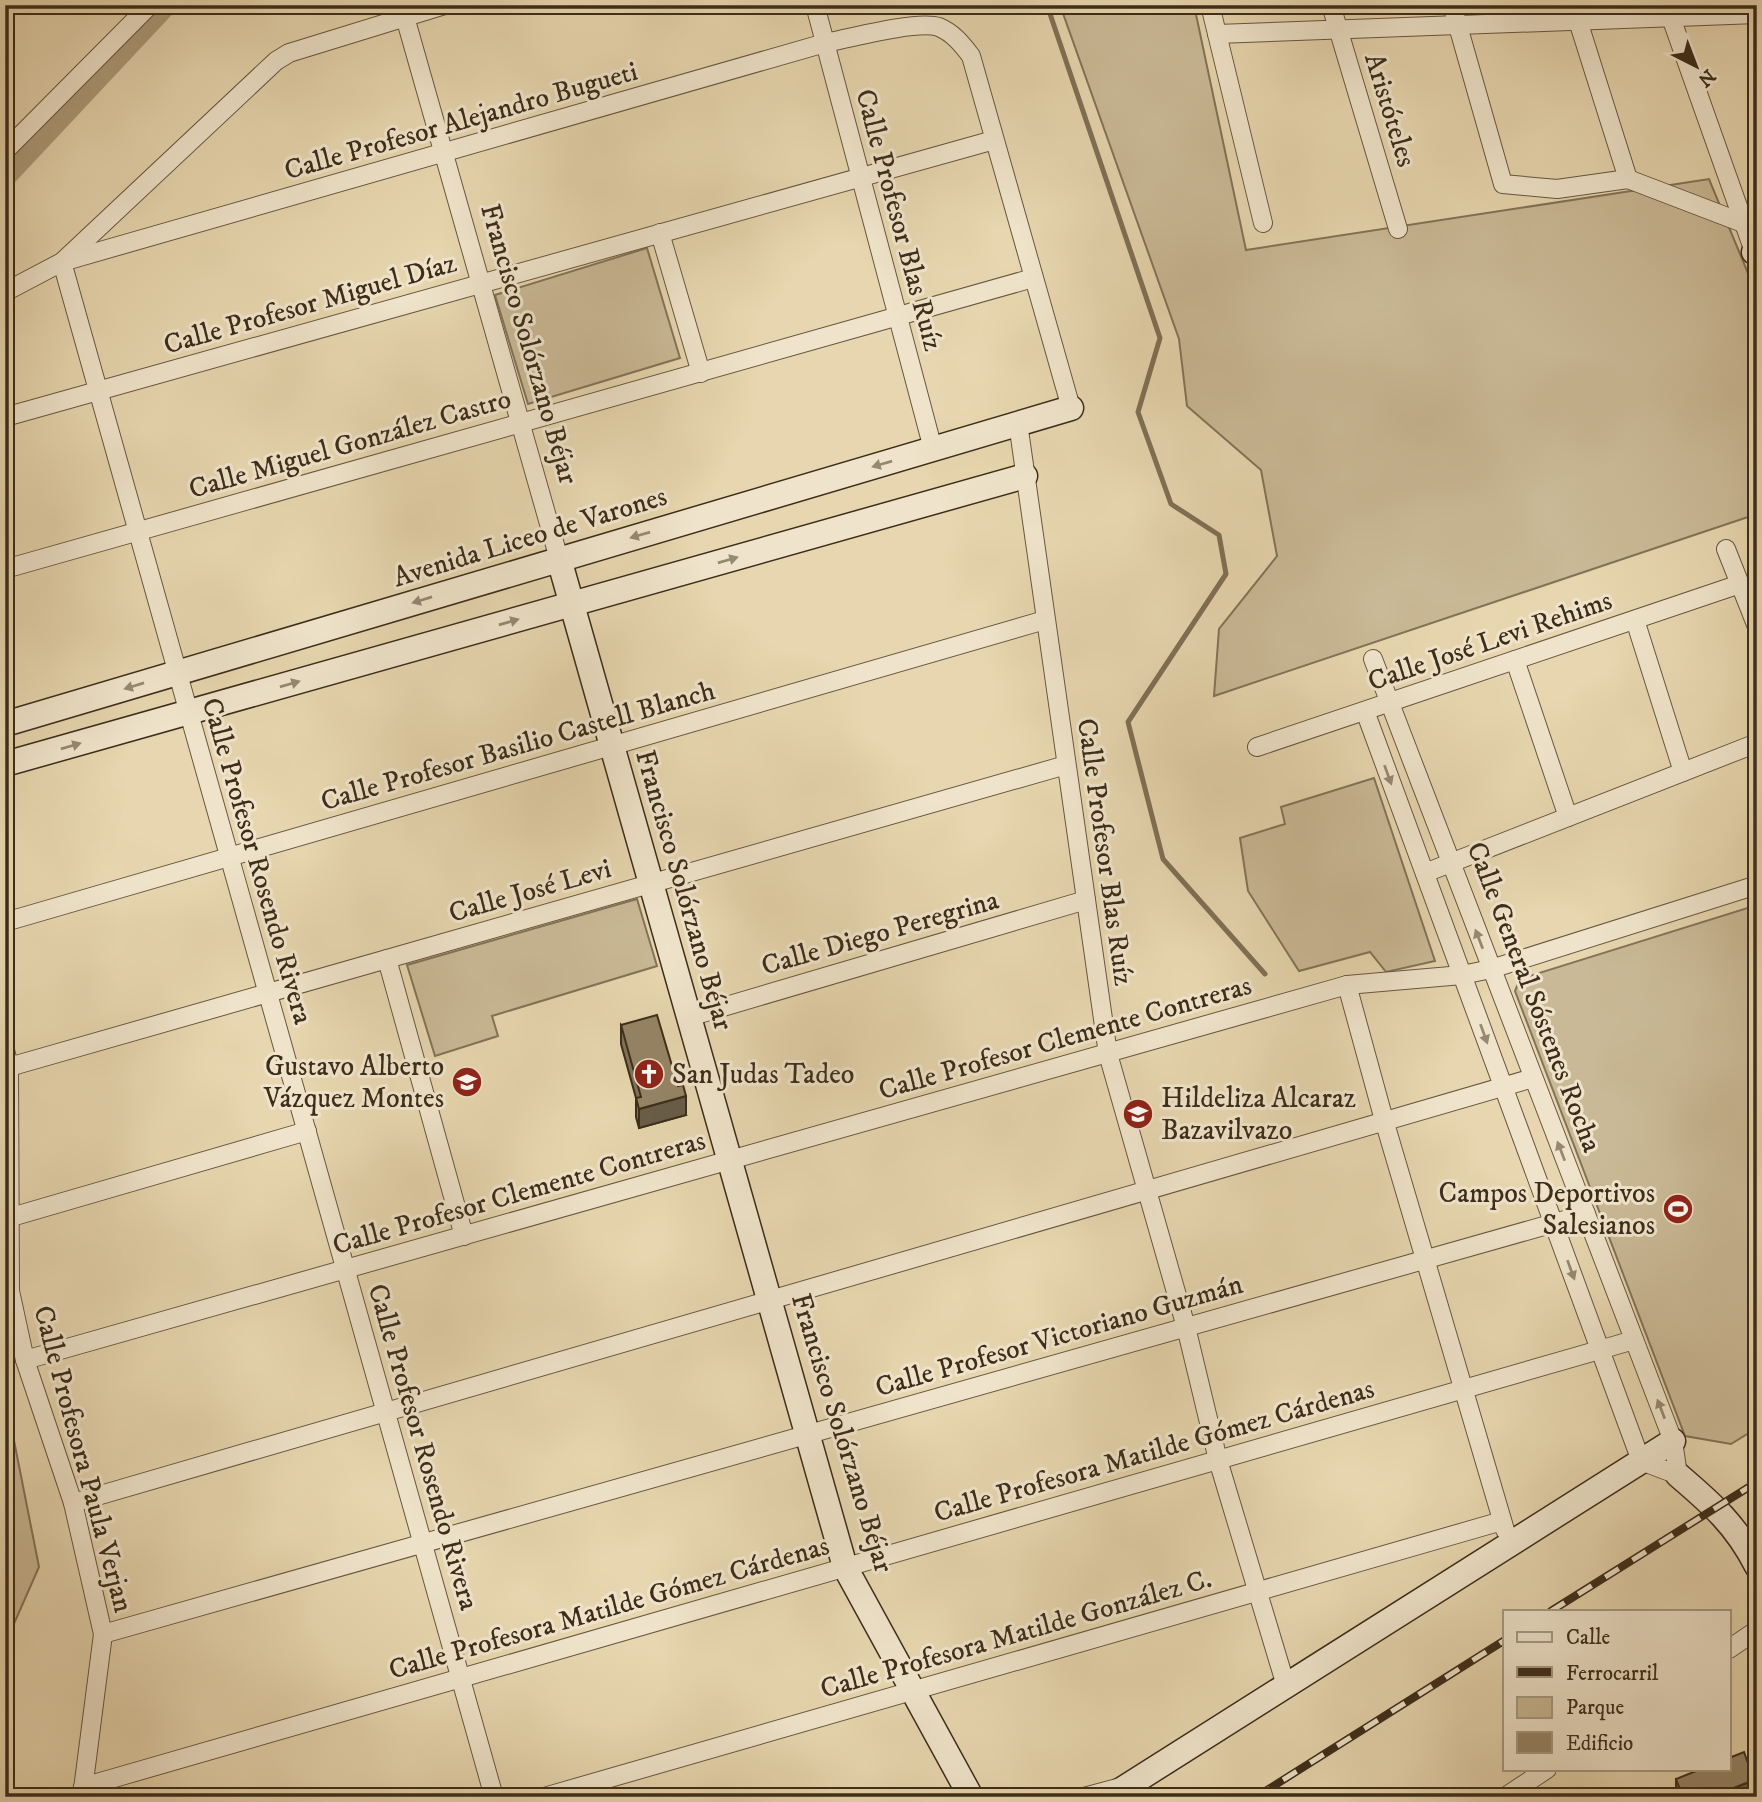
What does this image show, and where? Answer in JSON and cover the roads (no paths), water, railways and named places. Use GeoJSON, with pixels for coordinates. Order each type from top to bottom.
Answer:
{"type":"FeatureCollection","features":[{"type":"Feature","properties":{"kind":"street"},"geometry":{"type":"LineString","coordinates":[[5,151],[150,5]]}},
{"type":"Feature","properties":{"kind":"street"},"geometry":{"type":"LineString","coordinates":[[62,262],[276,61],[289,53],[445,5]]}},
{"type":"Feature","properties":{"kind":"street","name":"Calle Profesor Blas Ruíz"},"geometry":{"type":"LineString","coordinates":[[815,5],[933,449]]}},
{"type":"Feature","properties":{"kind":"street"},"geometry":{"type":"LineString","coordinates":[[1210,5],[1263,223]]}},
{"type":"Feature","properties":{"kind":"street","name":"Aristóteles"},"geometry":{"type":"LineString","coordinates":[[1331,5],[1398,229]]}},
{"type":"Feature","properties":{"kind":"street"},"geometry":{"type":"LineString","coordinates":[[1452,5],[1503,184],[1557,189],[1628,179],[1743,223]]}},
{"type":"Feature","properties":{"kind":"street"},"geometry":{"type":"LineString","coordinates":[[1217,34],[1457,25],[1575,13],[1669,11],[1757,14]]}},
{"type":"Feature","properties":{"kind":"street"},"geometry":{"type":"LineString","coordinates":[[1669,11],[1756,255]]}},
{"type":"Feature","properties":{"kind":"street"},"geometry":{"type":"LineString","coordinates":[[1575,13],[1628,179]]}},
{"type":"Feature","properties":{"kind":"street","name":"Francisco Solórzano Béjar"},"geometry":{"type":"LineString","coordinates":[[405,17],[845,1567],[971,1797]]}},
{"type":"Feature","properties":{"kind":"street","name":"Calle Profesor Alejandro Bugueti"},"geometry":{"type":"LineString","coordinates":[[5,292],[62,262],[825,43],[920,25],[938,27],[958,38],[971,56],[993,140]]}},
{"type":"Feature","properties":{"kind":"street"},"geometry":{"type":"LineString","coordinates":[[993,140],[1071,408]]}},
{"type":"Feature","properties":{"kind":"street","name":"Calle Profesor Miguel Díaz"},"geometry":{"type":"LineString","coordinates":[[5,417],[993,140]]}},
{"type":"Feature","properties":{"kind":"street"},"geometry":{"type":"LineString","coordinates":[[660,233],[701,373]]}},
{"type":"Feature","properties":{"kind":"street","name":"Calle Profesor Rosendo Rivera"},"geometry":{"type":"LineString","coordinates":[[62,262],[494,1797]]}},
{"type":"Feature","properties":{"kind":"street","name":"Calle Miguel González Castro"},"geometry":{"type":"LineString","coordinates":[[5,569],[1033,278]]}},
{"type":"Feature","properties":{"kind":"street","name":"Avenida Liceo de Varones"},"geometry":{"type":"LineString","coordinates":[[5,724],[1071,408]]}},
{"type":"Feature","properties":{"kind":"street","name":"Calle Profesor Blas Ruíz"},"geometry":{"type":"LineString","coordinates":[[1018,423],[1108,1054],[1186,1327],[1218,1460],[1286,1686]]}},
{"type":"Feature","properties":{"kind":"street"},"geometry":{"type":"LineString","coordinates":[[5,764],[1025,476]]}},
{"type":"Feature","properties":{"kind":"street"},"geometry":{"type":"LineString","coordinates":[[1726,549],[1757,627]]}},
{"type":"Feature","properties":{"kind":"street","name":"Calle José Levi Rehims"},"geometry":{"type":"LineString","coordinates":[[1257,747],[1740,584]]}},
{"type":"Feature","properties":{"kind":"street","name":"Calle Profesor Basilio Castell Blanch"},"geometry":{"type":"LineString","coordinates":[[5,922],[1045,620]]}},
{"type":"Feature","properties":{"kind":"street"},"geometry":{"type":"LineString","coordinates":[[1634,620],[1683,772]]}},
{"type":"Feature","properties":{"kind":"street","name":"Calle General Sóstenes Rocha"},"geometry":{"type":"LineString","coordinates":[[1373,659],[1673,1441],[1678,1475]]}},
{"type":"Feature","properties":{"kind":"street"},"geometry":{"type":"LineString","coordinates":[[1515,660],[1568,817]]}},
{"type":"Feature","properties":{"kind":"street","name":"Calle General Sóstenes Rocha"},"geometry":{"type":"LineString","coordinates":[[1365,710],[1641,1461]]}},
{"type":"Feature","properties":{"kind":"street"},"geometry":{"type":"LineString","coordinates":[[1425,873],[1757,743]]}},
{"type":"Feature","properties":{"kind":"street","name":"Calle José Levi"},"geometry":{"type":"LineString","coordinates":[[7,1058],[267,993],[1066,765]]}},
{"type":"Feature","properties":{"kind":"street","name":"Calle Profesor Clemente Contreras"},"geometry":{"type":"LineString","coordinates":[[26,1360],[1348,985],[1462,975],[1491,969],[1757,885]]}},
{"type":"Feature","properties":{"kind":"street","name":"Calle Diego Peregrina"},"geometry":{"type":"LineString","coordinates":[[689,1017],[1086,900]]}},
{"type":"Feature","properties":{"kind":"street"},"geometry":{"type":"LineString","coordinates":[[387,959],[464,1236]]}},
{"type":"Feature","properties":{"kind":"street"},"geometry":{"type":"LineString","coordinates":[[1348,985],[1424,1260],[1506,1533]]}},
{"type":"Feature","properties":{"kind":"street","name":"Calle Profesora Paula Verjan"},"geometry":{"type":"LineString","coordinates":[[7,1058],[10,1291],[26,1360],[73,1503],[103,1634],[82,1792]]}},
{"type":"Feature","properties":{"kind":"street"},"geometry":{"type":"LineString","coordinates":[[73,1503],[1533,1078]]}},
{"type":"Feature","properties":{"kind":"street"},"geometry":{"type":"LineString","coordinates":[[8,1217],[307,1131]]}},
{"type":"Feature","properties":{"kind":"street","name":"Calle Profesor Victoriano Guzmán"},"geometry":{"type":"LineString","coordinates":[[103,1634],[1586,1214]]}},
{"type":"Feature","properties":{"kind":"street","name":"Calle Profesora Matilde Gómez Cárdenas"},"geometry":{"type":"LineString","coordinates":[[82,1792],[461,1678],[1634,1340]]}},
{"type":"Feature","properties":{"kind":"street"},"geometry":{"type":"LineString","coordinates":[[1084,1797],[1120,1790],[1286,1686],[1506,1533],[1673,1441]]}},
{"type":"Feature","properties":{"kind":"street"},"geometry":{"type":"LineString","coordinates":[[1641,1461],[1678,1475],[1716,1507],[1745,1544],[1757,1566]]}},
{"type":"Feature","properties":{"kind":"street","name":"Calle Profesora Matilde González C."},"geometry":{"type":"LineString","coordinates":[[544,1797],[1256,1592],[1506,1533]]}},
{"type":"Feature","properties":{"kind":"street"},"geometry":{"type":"LineString","coordinates":[[1730,1648],[1757,1630]]}},
{"type":"Feature","properties":{"kind":"street"},"geometry":{"type":"LineString","coordinates":[[1505,1797],[1546,1770]]}},
{"type":"Feature","properties":{"kind":"waterway"},"geometry":{"type":"LineString","coordinates":[[5,179],[168,5]]}},
{"type":"Feature","properties":{"kind":"waterway"},"geometry":{"type":"LineString","coordinates":[[1047,5],[1160,338],[1138,412],[1171,504],[1219,535],[1226,574],[1128,722],[1163,859],[1265,974]]}},
{"type":"Feature","properties":{"kind":"railway"},"geometry":{"type":"LineString","coordinates":[[1553,1610],[1757,1482]]}},
{"type":"Feature","properties":{"kind":"railway"},"geometry":{"type":"LineString","coordinates":[[1256,1797],[1503,1641]]}},
{"type":"Feature","properties":{"kind":"place","name":"San Judas Tadeo"},"geometry":{"type":"Point","coordinates":[649,1074]}},
{"type":"Feature","properties":{"kind":"place","name":"Gustavo Alberto Vázquez Montes"},"geometry":{"type":"Point","coordinates":[467,1082]}},
{"type":"Feature","properties":{"kind":"place","name":"Hildeliza Alcaraz Bazavilvazo"},"geometry":{"type":"Point","coordinates":[1138,1114]}},
{"type":"Feature","properties":{"kind":"place","name":"Campos Deportivos Salesianos"},"geometry":{"type":"Point","coordinates":[1678,1209]}}]}
